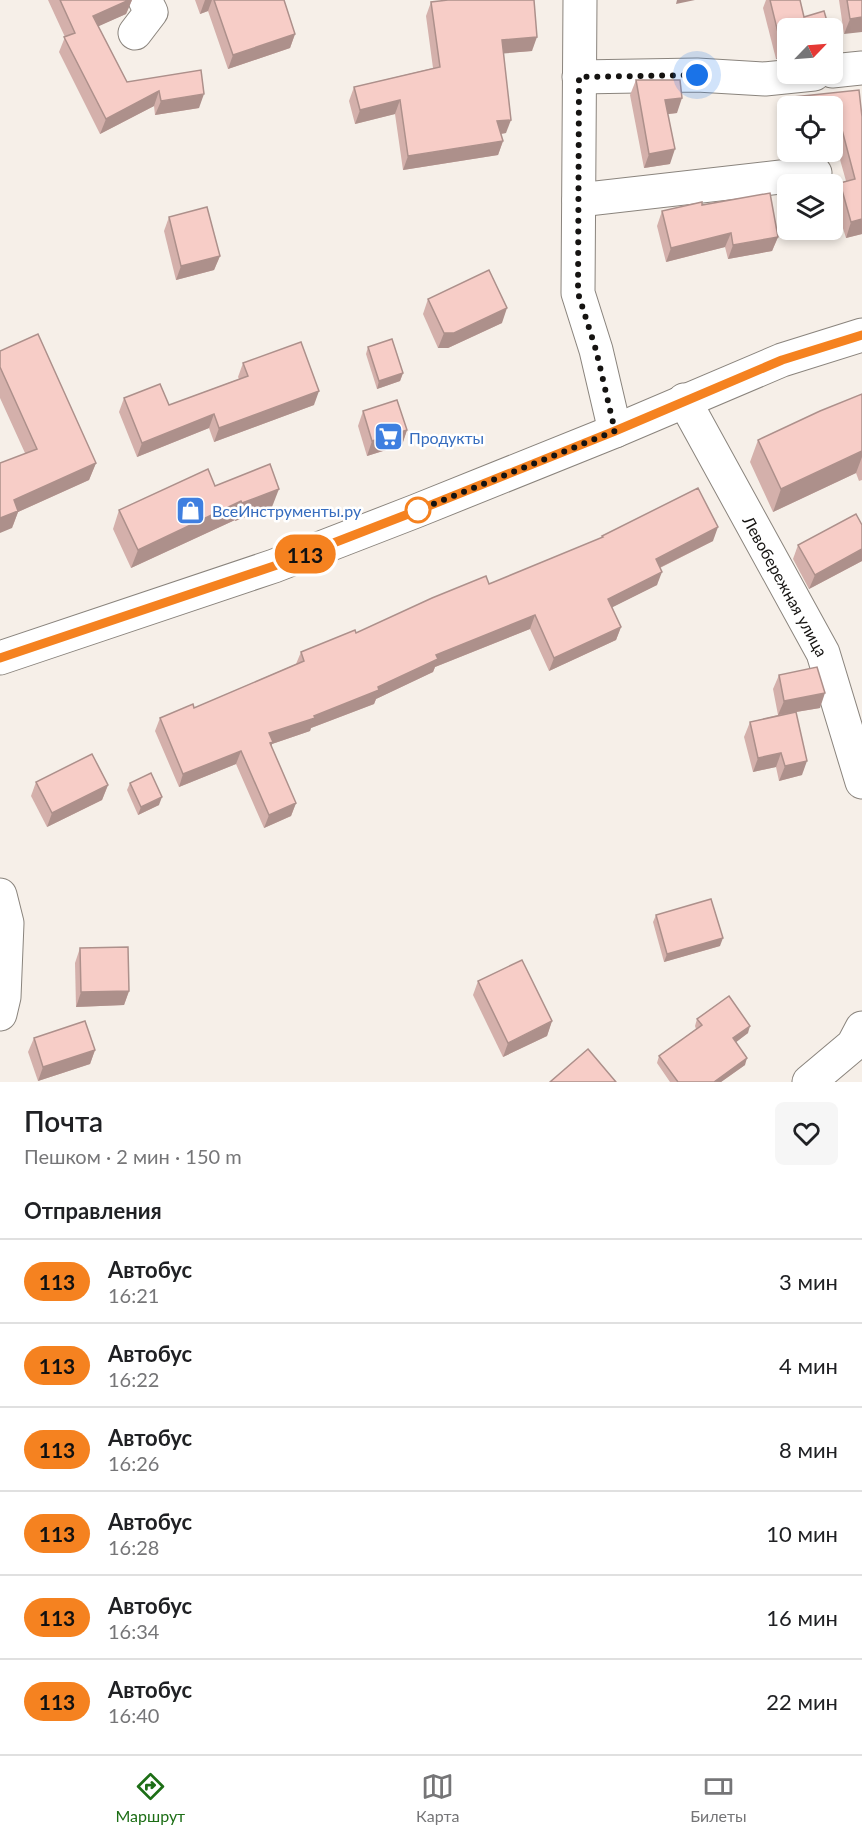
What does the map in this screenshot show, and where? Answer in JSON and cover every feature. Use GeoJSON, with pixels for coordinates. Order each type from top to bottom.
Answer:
{"type":"FeatureCollection","features":[{"type":"Feature","properties":{"kind":"street"},"geometry":{"type":"LineString","coordinates":[[135,33],[151,12],[145,0]]}},
{"type":"Feature","properties":{"kind":"street"},"geometry":{"type":"LineString","coordinates":[[580,0],[578,293],[596,350],[615,431]]}},
{"type":"Feature","properties":{"kind":"street"},"geometry":{"type":"LineString","coordinates":[[843,70],[862,68]]}},
{"type":"Feature","properties":{"kind":"street"},"geometry":{"type":"LineString","coordinates":[[579,77],[697,75],[765,80],[777,79]]}},
{"type":"Feature","properties":{"kind":"street"},"geometry":{"type":"LineString","coordinates":[[579,200],[815,173]]}},
{"type":"Feature","properties":{"kind":"street"},"geometry":{"type":"LineString","coordinates":[[0,658],[274,566],[615,431],[782,360],[862,335]]}},
{"type":"Feature","properties":{"kind":"street","name":"Левобережная улица"},"geometry":{"type":"LineString","coordinates":[[684,400],[823,654],[862,782]]}},
{"type":"Feature","properties":{"kind":"street"},"geometry":{"type":"LineString","coordinates":[[0,895],[7,923],[4,997],[0,1014]]}},
{"type":"Feature","properties":{"kind":"street"},"geometry":{"type":"LineString","coordinates":[[809,1082],[853,1045],[862,1028]]}},
{"type":"Feature","properties":{"kind":"building"},"geometry":{"type":"Polygon","coordinates":[[[60,0],[129,0],[93,16],[127,82],[201,70],[204,94],[161,101],[159,91],[106,119],[64,37],[75,33],[60,0]]]}},
{"type":"Feature","properties":{"kind":"building"},"geometry":{"type":"Polygon","coordinates":[[[214,0],[284,0],[295,34],[233,55],[214,0]]]}},
{"type":"Feature","properties":{"kind":"building"},"geometry":{"type":"Polygon","coordinates":[[[534,0],[537,37],[502,40],[511,120],[497,121],[503,141],[408,156],[400,100],[360,110],[354,87],[440,67],[431,2],[534,0]]]}},
{"type":"Feature","properties":{"kind":"building"},"geometry":{"type":"Polygon","coordinates":[[[770,0],[800,0],[804,17],[824,11],[826,18],[777,18],[777,29],[770,0]]]}},
{"type":"Feature","properties":{"kind":"building"},"geometry":{"type":"Polygon","coordinates":[[[847,0],[862,0],[862,17],[850,19],[847,0]]]}},
{"type":"Feature","properties":{"kind":"building"},"geometry":{"type":"Polygon","coordinates":[[[636,80],[680,80],[682,98],[665,100],[675,149],[649,154],[636,80]]]}},
{"type":"Feature","properties":{"kind":"building"},"geometry":{"type":"Polygon","coordinates":[[[859,90],[862,117],[862,219],[851,222],[843,194],[843,182],[855,179],[843,133],[843,96],[803,96],[859,90]]]}},
{"type":"Feature","properties":{"kind":"building"},"geometry":{"type":"Polygon","coordinates":[[[770,193],[777,237],[733,245],[731,233],[671,248],[662,211],[702,202],[702,205],[770,193]]]}},
{"type":"Feature","properties":{"kind":"building"},"geometry":{"type":"Polygon","coordinates":[[[207,207],[220,256],[181,266],[169,217],[207,207]]]}},
{"type":"Feature","properties":{"kind":"building"},"geometry":{"type":"Polygon","coordinates":[[[489,270],[507,308],[454,333],[444,333],[428,299],[489,270]]]}},
{"type":"Feature","properties":{"kind":"building"},"geometry":{"type":"Polygon","coordinates":[[[38,334],[96,463],[14,500],[18,511],[0,518],[0,463],[37,449],[0,367],[0,351],[38,334]]]}},
{"type":"Feature","properties":{"kind":"building"},"geometry":{"type":"Polygon","coordinates":[[[392,339],[403,373],[379,381],[368,347],[392,339]]]}},
{"type":"Feature","properties":{"kind":"building"},"geometry":{"type":"Polygon","coordinates":[[[301,342],[319,391],[219,428],[214,414],[142,443],[124,398],[160,384],[169,405],[248,376],[243,363],[301,342]]]}},
{"type":"Feature","properties":{"kind":"building"},"geometry":{"type":"Polygon","coordinates":[[[862,394],[862,451],[781,489],[758,440],[862,394]]]}},
{"type":"Feature","properties":{"kind":"building"},"geometry":{"type":"Polygon","coordinates":[[[397,400],[407,430],[372,441],[363,411],[397,400]]]}},
{"type":"Feature","properties":{"kind":"building"},"geometry":{"type":"Polygon","coordinates":[[[270,464],[279,489],[242,503],[241,501],[138,550],[119,510],[208,469],[215,486],[270,464]]]}},
{"type":"Feature","properties":{"kind":"building"},"geometry":{"type":"Polygon","coordinates":[[[698,488],[718,527],[656,559],[662,572],[608,599],[621,627],[554,658],[535,615],[436,655],[438,659],[378,687],[379,690],[314,716],[315,718],[269,733],[273,742],[270,743],[296,803],[269,815],[241,751],[183,774],[160,718],[193,704],[194,708],[304,661],[301,652],[355,630],[356,633],[432,598],[486,576],[489,584],[603,537],[698,488]]]}},
{"type":"Feature","properties":{"kind":"building"},"geometry":{"type":"Polygon","coordinates":[[[856,514],[862,525],[862,549],[815,575],[798,545],[856,514]]]}},
{"type":"Feature","properties":{"kind":"building"},"geometry":{"type":"Polygon","coordinates":[[[817,667],[825,693],[784,701],[779,675],[817,667]]]}},
{"type":"Feature","properties":{"kind":"building"},"geometry":{"type":"Polygon","coordinates":[[[796,712],[807,761],[785,766],[781,753],[758,758],[750,722],[796,712]]]}},
{"type":"Feature","properties":{"kind":"building"},"geometry":{"type":"Polygon","coordinates":[[[92,754],[108,785],[52,813],[36,782],[92,754]]]}},
{"type":"Feature","properties":{"kind":"building"},"geometry":{"type":"Polygon","coordinates":[[[151,773],[162,797],[141,807],[130,783],[151,773]]]}},
{"type":"Feature","properties":{"kind":"building"},"geometry":{"type":"Polygon","coordinates":[[[711,899],[723,938],[667,954],[656,915],[711,899]]]}},
{"type":"Feature","properties":{"kind":"building"},"geometry":{"type":"Polygon","coordinates":[[[128,947],[129,991],[81,992],[80,948],[128,947]]]}},
{"type":"Feature","properties":{"kind":"building"},"geometry":{"type":"Polygon","coordinates":[[[522,960],[552,1021],[508,1043],[478,981],[522,960]]]}},
{"type":"Feature","properties":{"kind":"building"},"geometry":{"type":"Polygon","coordinates":[[[729,996],[750,1026],[733,1038],[747,1058],[714,1082],[678,1082],[659,1056],[702,1025],[697,1019],[729,996]]]}},
{"type":"Feature","properties":{"kind":"building"},"geometry":{"type":"Polygon","coordinates":[[[85,1021],[95,1050],[43,1067],[34,1038],[85,1021]]]}},
{"type":"Feature","properties":{"kind":"building"},"geometry":{"type":"Polygon","coordinates":[[[588,1049],[616,1082],[550,1082],[588,1049]]]}},
{"type":"Feature","properties":{"kind":"bus line","name":"113"},"geometry":{"type":"LineString","coordinates":[[0,658],[274,566],[615,431],[782,360],[862,335]]}},
{"type":"Feature","properties":{"kind":"place","name":"Продукты"},"geometry":{"type":"Point","coordinates":[388,437]}},
{"type":"Feature","properties":{"kind":"place","name":"ВсеИнструменты.ру"},"geometry":{"type":"Point","coordinates":[191,510]}},
{"type":"Feature","properties":{"kind":"route"},"geometry":{"type":"LineString","coordinates":[[418,510],[416,511],[615,431],[596,350],[578,293],[579,77],[697,75]]}}]}
